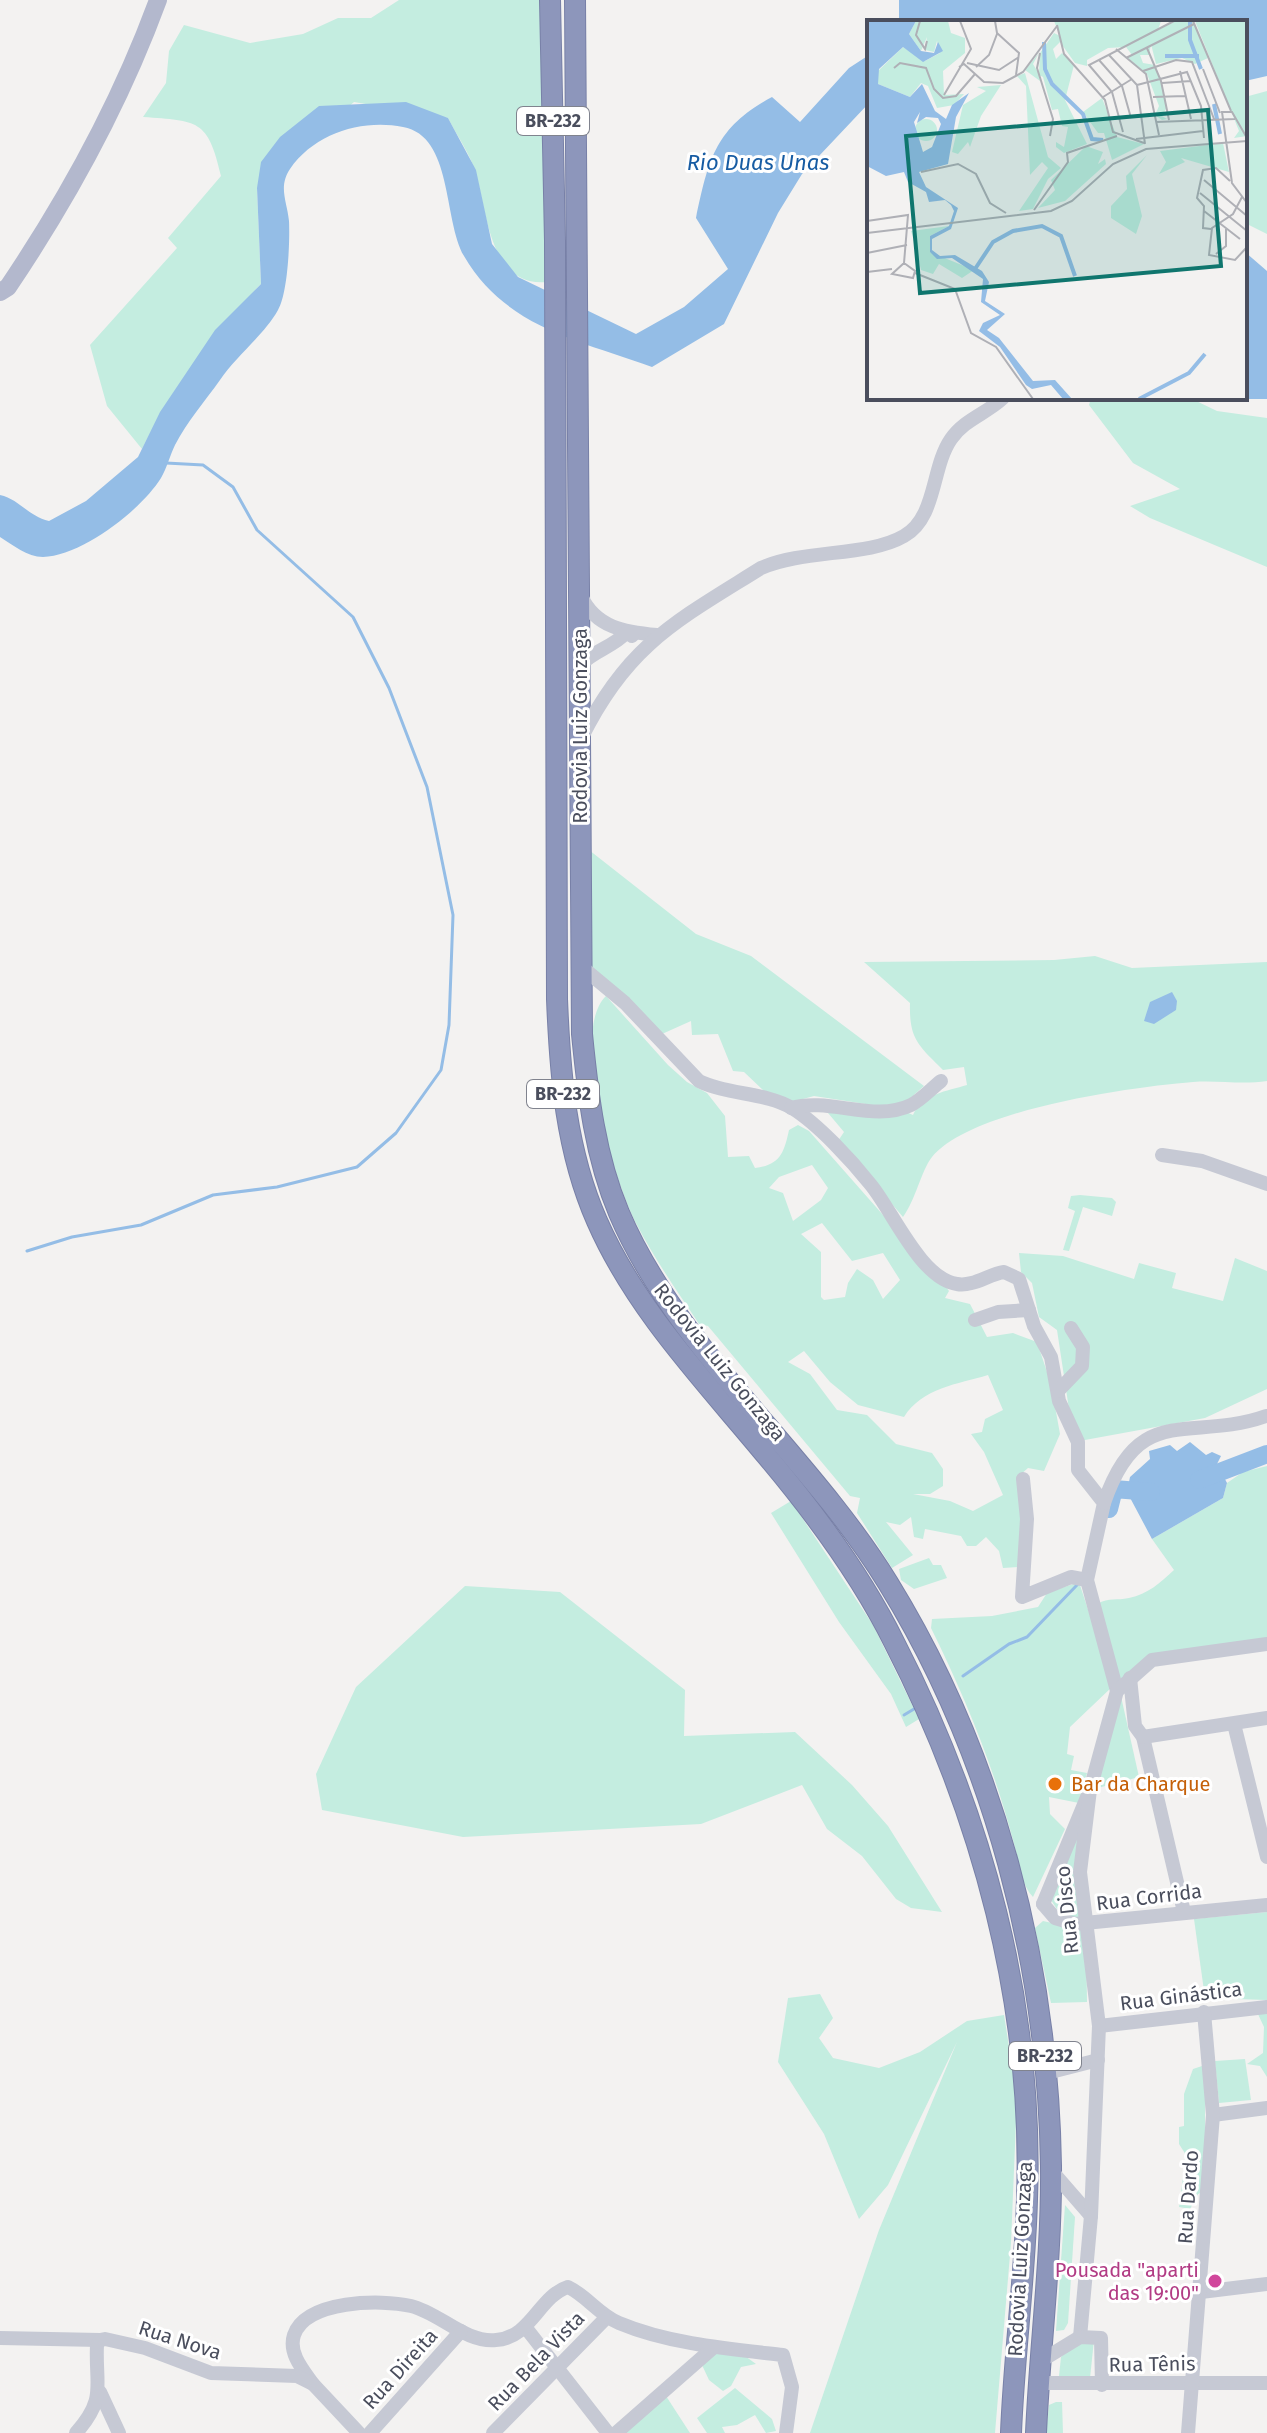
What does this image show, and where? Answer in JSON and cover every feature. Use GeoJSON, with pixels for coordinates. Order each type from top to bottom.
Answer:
{"type":"FeatureCollection","features":[{"type":"Feature","properties":{"kind":"highway","name":"Rodovia Luiz Gonzaga"},"geometry":{"type":"LineString","coordinates":[[550,0],[565,242],[577,359],[582,1034],[589,1103],[618,1211],[664,1297],[818,1482],[887,1580],[947,1693],[986,1792],[1019,1908],[1047,2073],[1051,2170],[1036,2433]]}},
{"type":"Feature","properties":{"kind":"highway","name":"Rodovia Luiz Gonzaga"},"geometry":{"type":"LineString","coordinates":[[575,1],[565,242],[553,358],[557,999],[564,1106],[596,1220],[628,1281],[663,1331],[770,1459],[860,1583],[900,1653],[970,1818],[998,1914],[1022,2069],[1027,2198],[1011,2433]]}},
{"type":"Feature","properties":{"kind":"main road"},"geometry":{"type":"LineString","coordinates":[[0,292],[8,287],[41,238],[129,74],[158,0]]}},
{"type":"Feature","properties":{"kind":"street"},"geometry":{"type":"LineString","coordinates":[[580,741],[595,710],[644,647],[657,635],[761,568],[781,559],[876,545],[901,538],[913,530],[923,518],[949,442],[961,425],[1000,400]]}},
{"type":"Feature","properties":{"kind":"street"},"geometry":{"type":"LineString","coordinates":[[579,590],[587,610],[602,623],[627,632],[657,635]]}},
{"type":"Feature","properties":{"kind":"street"},"geometry":{"type":"LineString","coordinates":[[627,632],[644,647]]}},
{"type":"Feature","properties":{"kind":"street"},"geometry":{"type":"LineString","coordinates":[[579,666],[591,653],[614,646],[627,632]]}},
{"type":"Feature","properties":{"kind":"street"},"geometry":{"type":"LineString","coordinates":[[583,968],[625,1003],[699,1081],[713,1088],[791,1108],[821,1103],[879,1112],[910,1106],[941,1081]]}},
{"type":"Feature","properties":{"kind":"street"},"geometry":{"type":"LineString","coordinates":[[791,1108],[871,1184],[934,1272],[958,1284],[1004,1272],[1019,1279],[1029,1310],[1051,1357],[1059,1401],[1078,1442],[1078,1470],[1104,1503]]}},
{"type":"Feature","properties":{"kind":"street"},"geometry":{"type":"LineString","coordinates":[[1162,1155],[1202,1161],[1267,1184]]}},
{"type":"Feature","properties":{"kind":"street"},"geometry":{"type":"LineString","coordinates":[[975,1320],[998,1312],[1029,1310]]}},
{"type":"Feature","properties":{"kind":"street"},"geometry":{"type":"LineString","coordinates":[[1058,1391],[1082,1366],[1083,1347],[1071,1328]]}},
{"type":"Feature","properties":{"kind":"street"},"geometry":{"type":"LineString","coordinates":[[1117,1691],[1087,1580],[1104,1503],[1116,1469],[1140,1443],[1166,1429],[1237,1426],[1266,1416]]}},
{"type":"Feature","properties":{"kind":"street"},"geometry":{"type":"LineString","coordinates":[[1023,1479],[1027,1519],[1022,1597],[1071,1577],[1087,1580]]}},
{"type":"Feature","properties":{"kind":"street"},"geometry":{"type":"LineString","coordinates":[[1019,1908],[1043,1904],[1090,1790],[1117,1691],[1152,1660],[1267,1644]]}},
{"type":"Feature","properties":{"kind":"street"},"geometry":{"type":"LineString","coordinates":[[1130,1678],[1135,1726],[1143,1737],[1184,1912]]}},
{"type":"Feature","properties":{"kind":"street"},"geometry":{"type":"LineString","coordinates":[[1143,1737],[1267,1718]]}},
{"type":"Feature","properties":{"kind":"street"},"geometry":{"type":"LineString","coordinates":[[1234,1724],[1261,1816],[1267,1857]]}},
{"type":"Feature","properties":{"kind":"street","name":"Rua Disco"},"geometry":{"type":"LineString","coordinates":[[1080,2337],[1091,2216],[1099,2026],[1089,1924],[1080,1872],[1090,1790]]}},
{"type":"Feature","properties":{"kind":"street","name":"Rua Corrida"},"geometry":{"type":"LineString","coordinates":[[1043,1904],[1049,1914],[1062,1921],[1089,1924],[1267,1905]]}},
{"type":"Feature","properties":{"kind":"street","name":"Rua Ginástica"},"geometry":{"type":"LineString","coordinates":[[1099,2026],[1267,2007]]}},
{"type":"Feature","properties":{"kind":"street","name":"Rua Dardo"},"geometry":{"type":"LineString","coordinates":[[1188,2433],[1213,2115],[1204,2012]]}},
{"type":"Feature","properties":{"kind":"street"},"geometry":{"type":"LineString","coordinates":[[1047,2073],[1098,2060]]}},
{"type":"Feature","properties":{"kind":"street"},"geometry":{"type":"LineString","coordinates":[[1213,2115],[1267,2108]]}},
{"type":"Feature","properties":{"kind":"street"},"geometry":{"type":"LineString","coordinates":[[1051,2170],[1091,2216]]}},
{"type":"Feature","properties":{"kind":"street"},"geometry":{"type":"LineString","coordinates":[[1201,2292],[1267,2284]]}},
{"type":"Feature","properties":{"kind":"street"},"geometry":{"type":"LineString","coordinates":[[359,2433],[299,2366],[292,2338],[298,2325],[320,2311],[361,2303],[411,2306],[436,2315],[461,2331],[496,2340],[526,2328],[564,2288],[572,2289],[607,2317],[634,2328],[714,2347],[783,2355],[792,2387],[786,2433]]}},
{"type":"Feature","properties":{"kind":"street","name":"Rua Bela Vista"},"geometry":{"type":"LineString","coordinates":[[493,2433],[607,2317]]}},
{"type":"Feature","properties":{"kind":"street"},"geometry":{"type":"LineString","coordinates":[[526,2328],[559,2366],[608,2433]]}},
{"type":"Feature","properties":{"kind":"street","name":"Rua Direita"},"geometry":{"type":"LineString","coordinates":[[370,2433],[461,2331]]}},
{"type":"Feature","properties":{"kind":"street"},"geometry":{"type":"LineString","coordinates":[[1039,2362],[1080,2337],[1103,2341],[1102,2385]]}},
{"type":"Feature","properties":{"kind":"street","name":"Rua Nova"},"geometry":{"type":"LineString","coordinates":[[0,2338],[104,2340],[145,2348],[211,2373],[289,2375],[313,2384]]}},
{"type":"Feature","properties":{"kind":"street"},"geometry":{"type":"LineString","coordinates":[[76,2433],[91,2415],[100,2392],[104,2340]]}},
{"type":"Feature","properties":{"kind":"street"},"geometry":{"type":"LineString","coordinates":[[616,2433],[714,2347]]}},
{"type":"Feature","properties":{"kind":"street","name":"Rua Tênis"},"geometry":{"type":"LineString","coordinates":[[1038,2383],[1267,2383]]}},
{"type":"Feature","properties":{"kind":"street"},"geometry":{"type":"LineString","coordinates":[[100,2392],[119,2433]]}},
{"type":"Feature","properties":{"kind":"green space"},"geometry":{"type":"Polygon","coordinates":[[[399,0],[540,0],[547,282],[528,281],[513,273],[502,260],[488,226],[474,167],[448,118],[354,102],[257,188],[261,284],[195,362],[142,449],[107,406],[90,345],[177,248],[168,238],[221,176],[211,143],[198,127],[177,120],[143,117],[166,83],[169,51],[184,25],[250,43],[303,34],[338,18],[371,18],[399,0]]]}},
{"type":"Feature","properties":{"kind":"green space"},"geometry":{"type":"Polygon","coordinates":[[[1267,91],[1267,234],[1247,224],[1247,96],[1267,91]]]}},
{"type":"Feature","properties":{"kind":"green space"},"geometry":{"type":"Polygon","coordinates":[[[1090,400],[1194,400],[1217,411],[1267,418],[1267,567],[1150,518],[1130,506],[1180,489],[1133,463],[1089,405],[1090,400]]]}},
{"type":"Feature","properties":{"kind":"green space"},"geometry":{"type":"Polygon","coordinates":[[[589,850],[696,934],[751,956],[924,1086],[898,1109],[814,1096],[792,1102],[765,1092],[744,1072],[733,1071],[718,1034],[692,1035],[691,1021],[662,1034],[590,966],[589,850]]]}},
{"type":"Feature","properties":{"kind":"green space"},"geometry":{"type":"Polygon","coordinates":[[[1095,956],[1132,968],[1267,962],[1267,1081],[1193,1082],[1132,1089],[1054,1103],[981,1126],[952,1140],[932,1157],[903,1217],[838,1141],[844,1132],[823,1107],[902,1110],[913,1115],[929,1098],[967,1085],[964,1067],[943,1070],[921,1047],[911,1025],[910,1003],[864,962],[1054,960],[1095,956]]]}},
{"type":"Feature","properties":{"kind":"green space"},"geometry":{"type":"Polygon","coordinates":[[[606,996],[668,1065],[687,1082],[707,1093],[725,1116],[728,1157],[749,1156],[755,1168],[770,1164],[780,1156],[789,1130],[798,1125],[809,1131],[943,1283],[949,1291],[945,1298],[970,1304],[987,1337],[1013,1333],[1037,1342],[1051,1384],[1060,1434],[1044,1471],[1028,1468],[1019,1476],[1024,1514],[1020,1567],[1003,1568],[999,1551],[986,1537],[976,1546],[967,1546],[961,1536],[925,1529],[923,1539],[914,1537],[911,1517],[900,1525],[886,1522],[913,1555],[892,1568],[857,1513],[860,1498],[850,1496],[708,1326],[699,1324],[644,1238],[618,1177],[599,1109],[593,1074],[592,1041],[596,1015],[606,996]],[[812,1165],[779,1177],[769,1188],[783,1193],[793,1221],[821,1200],[828,1188],[812,1165]],[[822,1223],[801,1234],[821,1252],[821,1297],[824,1300],[845,1297],[848,1283],[857,1269],[873,1280],[883,1299],[900,1280],[883,1253],[852,1261],[822,1223]],[[804,1351],[788,1362],[810,1374],[837,1410],[867,1415],[896,1444],[932,1453],[943,1469],[943,1486],[930,1494],[913,1494],[950,1501],[973,1511],[1003,1495],[984,1452],[971,1434],[982,1432],[985,1419],[1003,1410],[988,1375],[931,1393],[920,1399],[904,1417],[858,1405],[830,1382],[804,1351]]]}},
{"type":"Feature","properties":{"kind":"green space"},"geometry":{"type":"Polygon","coordinates":[[[1071,1196],[1112,1198],[1116,1202],[1112,1216],[1083,1207],[1069,1251],[1063,1250],[1075,1211],[1068,1208],[1071,1196]]]}},
{"type":"Feature","properties":{"kind":"green space"},"geometry":{"type":"Polygon","coordinates":[[[1019,1253],[1063,1256],[1134,1279],[1139,1263],[1176,1273],[1172,1288],[1223,1301],[1235,1258],[1267,1271],[1267,1389],[1205,1418],[1074,1442],[1057,1330],[1039,1317],[1032,1283],[1021,1272],[1019,1253]]]}},
{"type":"Feature","properties":{"kind":"green space"},"geometry":{"type":"Polygon","coordinates":[[[1267,1466],[1267,1642],[1151,1656],[1118,1682],[1097,1604],[1136,1596],[1159,1584],[1174,1570],[1152,1539],[1223,1498],[1227,1483],[1243,1472],[1267,1466]]]}},
{"type":"Feature","properties":{"kind":"green space"},"geometry":{"type":"Polygon","coordinates":[[[791,1501],[873,1625],[919,1719],[906,1727],[891,1694],[839,1622],[771,1513],[791,1501]]]}},
{"type":"Feature","properties":{"kind":"green space"},"geometry":{"type":"Polygon","coordinates":[[[929,1558],[933,1565],[941,1565],[947,1578],[914,1589],[901,1580],[899,1569],[929,1558]]]}},
{"type":"Feature","properties":{"kind":"green space"},"geometry":{"type":"Polygon","coordinates":[[[1079,1582],[1113,1686],[1070,1727],[1067,1754],[1074,1756],[1071,1770],[1087,1773],[1079,1803],[1049,1797],[1050,1814],[1065,1829],[1033,1897],[1022,1878],[987,1758],[931,1628],[932,1619],[992,1616],[1038,1607],[1047,1593],[1079,1582]]]}},
{"type":"Feature","properties":{"kind":"green space"},"geometry":{"type":"Polygon","coordinates":[[[465,1586],[560,1592],[685,1690],[684,1736],[795,1732],[852,1785],[888,1826],[942,1912],[911,1908],[896,1899],[862,1856],[827,1829],[802,1785],[701,1824],[463,1837],[322,1810],[316,1774],[356,1687],[465,1586]]]}},
{"type":"Feature","properties":{"kind":"green space"},"geometry":{"type":"Polygon","coordinates":[[[1120,1692],[1139,1777],[1094,1789],[1120,1692]]]}},
{"type":"Feature","properties":{"kind":"green space"},"geometry":{"type":"Polygon","coordinates":[[[1086,1805],[1079,1919],[1062,1917],[1051,1900],[1086,1805]]]}},
{"type":"Feature","properties":{"kind":"green space"},"geometry":{"type":"Polygon","coordinates":[[[1267,1912],[1267,2000],[1205,1998],[1194,1919],[1267,1912]]]}},
{"type":"Feature","properties":{"kind":"green space"},"geometry":{"type":"Polygon","coordinates":[[[1043,1921],[1080,1929],[1086,1935],[1087,2002],[1051,2003],[1035,1928],[1043,1921]]]}},
{"type":"Feature","properties":{"kind":"green space"},"geometry":{"type":"Polygon","coordinates":[[[820,1994],[833,2018],[819,2038],[833,2058],[879,2068],[920,2052],[967,2021],[1004,2015],[1017,2097],[1011,2243],[995,2433],[810,2433],[879,2230],[957,2042],[888,2185],[859,2219],[824,2134],[778,2062],[788,1998],[820,1994]]]}},
{"type":"Feature","properties":{"kind":"green space"},"geometry":{"type":"Polygon","coordinates":[[[1257,2012],[1267,2012],[1267,2077],[1260,2066],[1247,2064],[1263,2053],[1264,2027],[1257,2012]]]}},
{"type":"Feature","properties":{"kind":"green space"},"geometry":{"type":"Polygon","coordinates":[[[1245,2059],[1251,2100],[1219,2103],[1215,2061],[1245,2059]]]}},
{"type":"Feature","properties":{"kind":"green space"},"geometry":{"type":"Polygon","coordinates":[[[1205,2065],[1205,2191],[1198,2194],[1190,2209],[1179,2207],[1186,2155],[1179,2144],[1179,2127],[1184,2126],[1184,2094],[1193,2069],[1205,2065]]]}},
{"type":"Feature","properties":{"kind":"green space"},"geometry":{"type":"Polygon","coordinates":[[[1065,2205],[1075,2217],[1068,2323],[1064,2330],[1056,2331],[1065,2205]]]}},
{"type":"Feature","properties":{"kind":"green space"},"geometry":{"type":"Polygon","coordinates":[[[1082,2339],[1094,2340],[1090,2378],[1059,2376],[1061,2357],[1082,2339]]]}},
{"type":"Feature","properties":{"kind":"green space"},"geometry":{"type":"Polygon","coordinates":[[[716,2349],[745,2356],[756,2364],[741,2367],[731,2386],[723,2391],[709,2380],[702,2365],[716,2349]]]}},
{"type":"Feature","properties":{"kind":"green space"},"geometry":{"type":"Polygon","coordinates":[[[735,2388],[772,2419],[776,2431],[766,2433],[755,2415],[737,2425],[722,2427],[725,2433],[707,2433],[697,2418],[735,2388]]]}},
{"type":"Feature","properties":{"kind":"green space"},"geometry":{"type":"Polygon","coordinates":[[[666,2396],[690,2433],[624,2433],[666,2396]]]}},
{"type":"Feature","properties":{"kind":"green space"},"geometry":{"type":"Polygon","coordinates":[[[1062,2402],[1063,2433],[1046,2433],[1049,2405],[1062,2402]]]}},
{"type":"Feature","properties":{"kind":"water"},"geometry":{"type":"Polygon","coordinates":[[[899,0],[1267,0],[1267,76],[1247,81],[1247,20],[899,20],[899,0]]]}},
{"type":"Feature","properties":{"kind":"water","name":"Rio Duas Unas"},"geometry":{"type":"Polygon","coordinates":[[[867,56],[867,105],[802,174],[778,213],[724,324],[652,367],[546,328],[501,300],[481,280],[457,240],[439,162],[431,146],[419,134],[403,127],[372,125],[356,127],[326,138],[300,157],[284,182],[289,253],[284,292],[278,310],[191,420],[152,491],[109,529],[58,555],[31,555],[0,537],[0,495],[49,521],[86,501],[138,457],[160,412],[215,330],[261,284],[257,188],[261,162],[280,137],[319,106],[406,102],[448,118],[476,170],[492,244],[518,277],[636,334],[684,307],[728,269],[696,218],[705,178],[726,133],[772,97],[800,122],[849,68],[867,56]]]}},
{"type":"Feature","properties":{"kind":"water"},"geometry":{"type":"Polygon","coordinates":[[[1247,254],[1267,271],[1267,399],[1247,399],[1247,254]]]}},
{"type":"Feature","properties":{"kind":"water"},"geometry":{"type":"Polygon","coordinates":[[[1172,992],[1177,1001],[1176,1010],[1154,1024],[1144,1021],[1150,1002],[1172,992]]]}},
{"type":"Feature","properties":{"kind":"water"},"geometry":{"type":"Polygon","coordinates":[[[1190,1442],[1206,1455],[1212,1452],[1221,1456],[1217,1464],[1227,1483],[1223,1498],[1152,1539],[1127,1492],[1130,1477],[1150,1459],[1149,1451],[1170,1445],[1177,1451],[1190,1442]]]}},
{"type":"Feature","properties":{"kind":"waterway"},"geometry":{"type":"LineString","coordinates":[[27,1251],[72,1237],[141,1225],[213,1195],[277,1187],[357,1167],[396,1133],[441,1070],[449,1025],[453,915],[427,787],[389,688],[353,617],[257,530],[233,487],[203,465],[166,463]]}},
{"type":"Feature","properties":{"kind":"waterway"},"geometry":{"type":"LineString","coordinates":[[1199,1480],[1267,1454]]}},
{"type":"Feature","properties":{"kind":"waterway"},"geometry":{"type":"LineString","coordinates":[[1109,1509],[1114,1489],[1151,1492]]}},
{"type":"Feature","properties":{"kind":"waterway"},"geometry":{"type":"LineString","coordinates":[[963,1676],[1009,1644],[1027,1637],[1077,1585]]}},
{"type":"Feature","properties":{"kind":"waterway"},"geometry":{"type":"LineString","coordinates":[[904,1715],[914,1709]]}},
{"type":"Feature","properties":{"kind":"place","name":"Bar da Charque"},"geometry":{"type":"Point","coordinates":[1055,1784]}},
{"type":"Feature","properties":{"kind":"place","name":"Pousada \"aparti das 19:00\""},"geometry":{"type":"Point","coordinates":[1215,2281]}}]}
